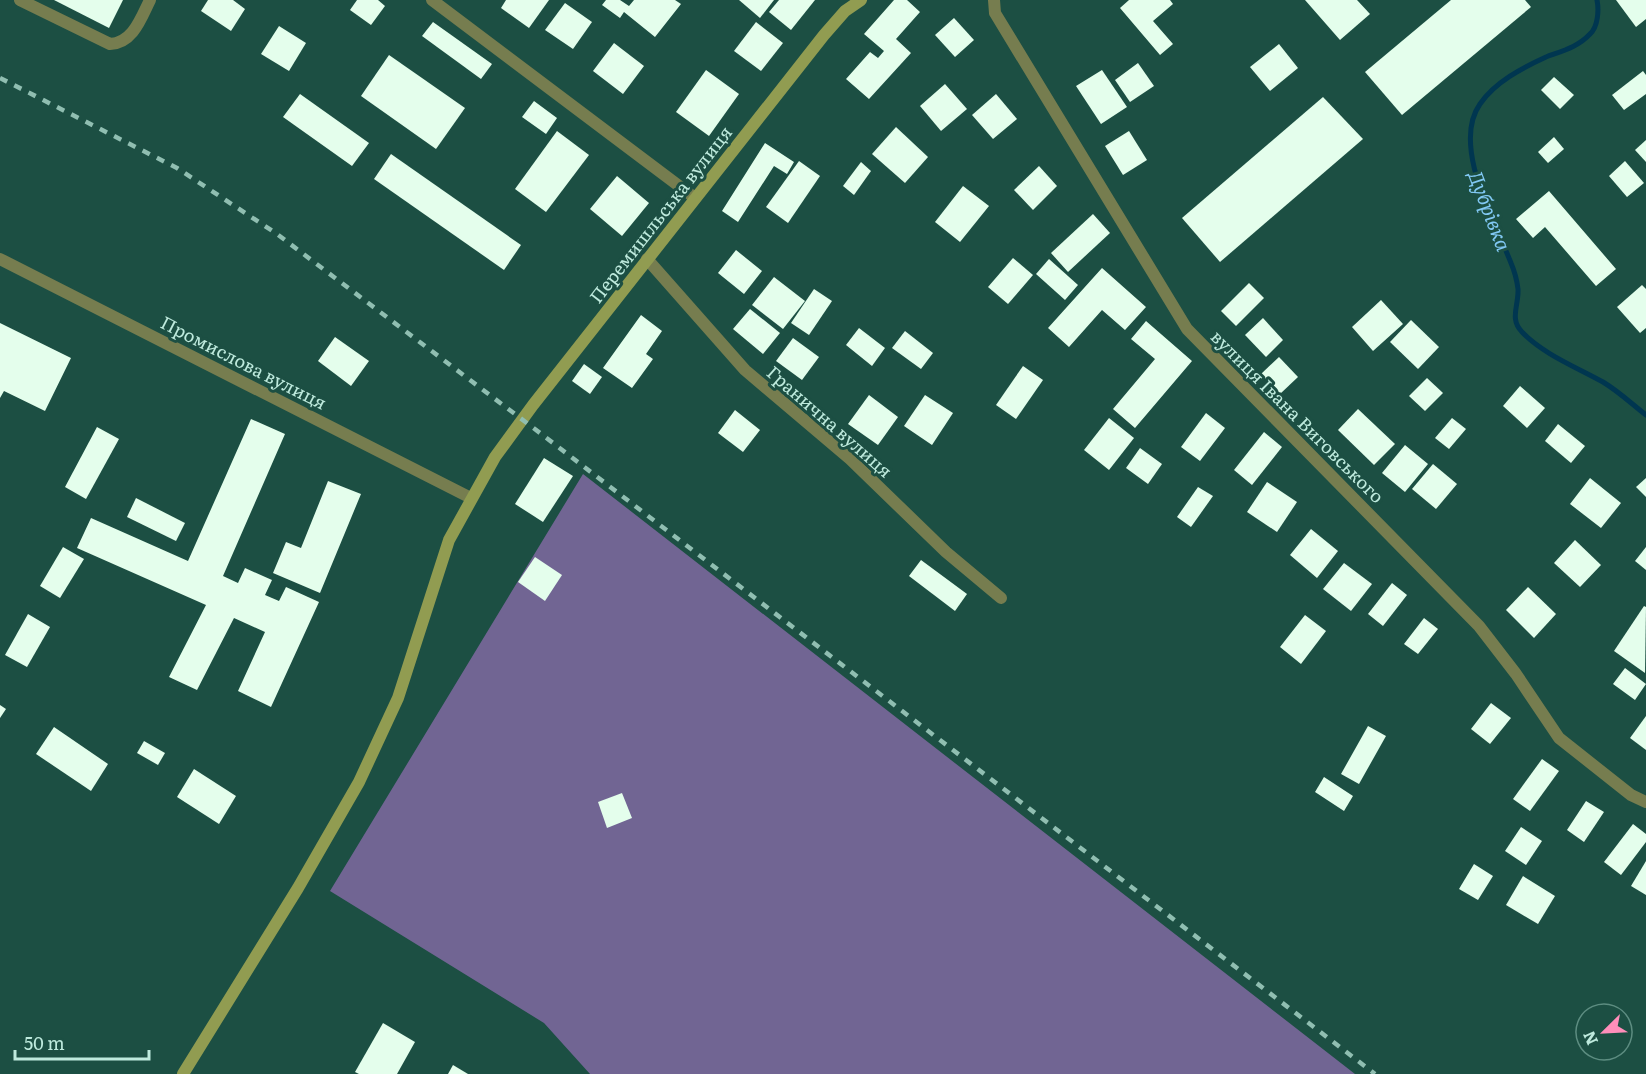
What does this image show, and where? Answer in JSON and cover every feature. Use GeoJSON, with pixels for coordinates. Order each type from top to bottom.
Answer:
{"type":"FeatureCollection","features":[{"type":"Feature","properties":{"kind":"main road","name":"Перемишльська вулиця"},"geometry":{"type":"LineString","coordinates":[[183,1074],[298,888],[377,747],[401,688],[449,540],[495,457],[646,259],[824,35],[845,11],[861,0]]}},
{"type":"Feature","properties":{"kind":"street"},"geometry":{"type":"LineString","coordinates":[[20,0],[110,45],[118,44],[135,29],[150,0]]}},
{"type":"Feature","properties":{"kind":"street"},"geometry":{"type":"LineString","coordinates":[[432,0],[695,198]]}},
{"type":"Feature","properties":{"kind":"street","name":"вулиця Івана Виговського"},"geometry":{"type":"LineString","coordinates":[[994,0],[995,13],[1187,329],[1479,626],[1516,674],[1559,738],[1631,795],[1646,802]]}},
{"type":"Feature","properties":{"kind":"street","name":"Промислова вулиця"},"geometry":{"type":"LineString","coordinates":[[0,259],[471,498]]}},
{"type":"Feature","properties":{"kind":"street","name":"Гранична вулиця"},"geometry":{"type":"LineString","coordinates":[[646,259],[745,370],[850,459],[946,552],[1001,598]]}},
{"type":"Feature","properties":{"kind":"shaded area"},"geometry":{"type":"Polygon","coordinates":[[[583,474],[1355,1074],[590,1074],[544,1023],[330,891],[583,474]]]}},
{"type":"Feature","properties":{"kind":"building"},"geometry":{"type":"Polygon","coordinates":[[[54,0],[123,0],[109,28],[54,0]]]}},
{"type":"Feature","properties":{"kind":"building"},"geometry":{"type":"Polygon","coordinates":[[[208,0],[233,0],[245,9],[231,31],[201,11],[208,0]]]}},
{"type":"Feature","properties":{"kind":"building"},"geometry":{"type":"Polygon","coordinates":[[[357,0],[378,0],[385,6],[371,25],[350,10],[357,0]]]}},
{"type":"Feature","properties":{"kind":"building"},"geometry":{"type":"Polygon","coordinates":[[[506,0],[549,0],[529,28],[501,8],[506,0]]]}},
{"type":"Feature","properties":{"kind":"building"},"geometry":{"type":"Polygon","coordinates":[[[606,0],[620,0],[629,6],[634,0],[675,0],[681,4],[655,37],[624,12],[620,18],[602,5],[606,0]]]}},
{"type":"Feature","properties":{"kind":"building"},"geometry":{"type":"Polygon","coordinates":[[[739,0],[774,0],[760,18],[739,0]]]}},
{"type":"Feature","properties":{"kind":"building"},"geometry":{"type":"Polygon","coordinates":[[[779,0],[815,0],[791,30],[769,12],[779,0]]]}},
{"type":"Feature","properties":{"kind":"building"},"geometry":{"type":"Polygon","coordinates":[[[894,0],[907,0],[920,12],[896,39],[911,53],[869,99],[846,79],[870,52],[878,58],[884,51],[864,34],[894,0]]]}},
{"type":"Feature","properties":{"kind":"building"},"geometry":{"type":"Polygon","coordinates":[[[1129,0],[1170,0],[1173,4],[1153,21],[1173,44],[1160,55],[1120,8],[1129,0]]]}},
{"type":"Feature","properties":{"kind":"building"},"geometry":{"type":"Polygon","coordinates":[[[1305,0],[1357,0],[1370,14],[1340,40],[1305,0]]]}},
{"type":"Feature","properties":{"kind":"building"},"geometry":{"type":"Polygon","coordinates":[[[1451,0],[1525,0],[1531,7],[1402,115],[1365,72],[1451,0]]]}},
{"type":"Feature","properties":{"kind":"building"},"geometry":{"type":"Polygon","coordinates":[[[1616,0],[1646,0],[1646,19],[1636,27],[1616,0]]]}},
{"type":"Feature","properties":{"kind":"building"},"geometry":{"type":"Polygon","coordinates":[[[565,3],[592,22],[573,49],[545,30],[565,3]]]}},
{"type":"Feature","properties":{"kind":"building"},"geometry":{"type":"Polygon","coordinates":[[[954,18],[974,40],[955,57],[935,35],[954,18]]]}},
{"type":"Feature","properties":{"kind":"building"},"geometry":{"type":"Polygon","coordinates":[[[433,22],[492,64],[481,79],[422,36],[433,22]]]}},
{"type":"Feature","properties":{"kind":"building"},"geometry":{"type":"Polygon","coordinates":[[[756,22],[783,43],[761,71],[734,51],[756,22]]]}},
{"type":"Feature","properties":{"kind":"building"},"geometry":{"type":"Polygon","coordinates":[[[279,26],[306,43],[289,71],[261,54],[279,26]]]}},
{"type":"Feature","properties":{"kind":"building"},"geometry":{"type":"Polygon","coordinates":[[[614,43],[644,66],[623,94],[593,71],[614,43]]]}},
{"type":"Feature","properties":{"kind":"building"},"geometry":{"type":"Polygon","coordinates":[[[1279,44],[1298,68],[1270,91],[1250,67],[1279,44]]]}},
{"type":"Feature","properties":{"kind":"building"},"geometry":{"type":"Polygon","coordinates":[[[389,55],[465,108],[436,149],[361,96],[389,55]]]}},
{"type":"Feature","properties":{"kind":"building"},"geometry":{"type":"Polygon","coordinates":[[[1138,63],[1154,86],[1130,102],[1115,80],[1138,63]]]}},
{"type":"Feature","properties":{"kind":"building"},"geometry":{"type":"Polygon","coordinates":[[[706,70],[739,94],[709,136],[676,112],[706,70]]]}},
{"type":"Feature","properties":{"kind":"building"},"geometry":{"type":"Polygon","coordinates":[[[1102,70],[1127,107],[1101,124],[1076,86],[1102,70]]]}},
{"type":"Feature","properties":{"kind":"building"},"geometry":{"type":"Polygon","coordinates":[[[1643,71],[1646,75],[1646,94],[1624,110],[1612,95],[1643,71]]]}},
{"type":"Feature","properties":{"kind":"building"},"geometry":{"type":"Polygon","coordinates":[[[1554,77],[1574,95],[1560,109],[1541,90],[1554,77]]]}},
{"type":"Feature","properties":{"kind":"building"},"geometry":{"type":"Polygon","coordinates":[[[945,84],[967,109],[941,131],[920,106],[945,84]]]}},
{"type":"Feature","properties":{"kind":"building"},"geometry":{"type":"Polygon","coordinates":[[[300,94],[369,143],[352,166],[283,117],[300,94]]]}},
{"type":"Feature","properties":{"kind":"building"},"geometry":{"type":"Polygon","coordinates":[[[996,94],[1017,119],[993,139],[972,115],[996,94]]]}},
{"type":"Feature","properties":{"kind":"building"},"geometry":{"type":"Polygon","coordinates":[[[1323,97],[1363,139],[1220,262],[1182,218],[1323,97]]]}},
{"type":"Feature","properties":{"kind":"building"},"geometry":{"type":"Polygon","coordinates":[[[534,101],[557,118],[546,134],[522,117],[534,101]]]}},
{"type":"Feature","properties":{"kind":"building"},"geometry":{"type":"Polygon","coordinates":[[[896,127],[928,157],[905,183],[872,154],[896,127]]]}},
{"type":"Feature","properties":{"kind":"building"},"geometry":{"type":"Polygon","coordinates":[[[557,131],[589,155],[546,212],[515,189],[557,131]]]}},
{"type":"Feature","properties":{"kind":"building"},"geometry":{"type":"Polygon","coordinates":[[[1129,131],[1147,160],[1123,175],[1105,146],[1129,131]]]}},
{"type":"Feature","properties":{"kind":"building"},"geometry":{"type":"Polygon","coordinates":[[[1554,137],[1564,149],[1548,163],[1538,152],[1554,137]]]}},
{"type":"Feature","properties":{"kind":"building"},"geometry":{"type":"Polygon","coordinates":[[[1646,140],[1646,162],[1635,150],[1646,140]]]}},
{"type":"Feature","properties":{"kind":"building"},"geometry":{"type":"Polygon","coordinates":[[[765,143],[794,162],[787,174],[774,166],[738,222],[722,211],[765,143]]]}},
{"type":"Feature","properties":{"kind":"building"},"geometry":{"type":"Polygon","coordinates":[[[391,154],[521,245],[504,270],[374,179],[391,154]]]}},
{"type":"Feature","properties":{"kind":"building"},"geometry":{"type":"Polygon","coordinates":[[[799,161],[820,176],[788,223],[766,207],[799,161]]]}},
{"type":"Feature","properties":{"kind":"building"},"geometry":{"type":"Polygon","coordinates":[[[1625,161],[1644,183],[1627,197],[1609,176],[1625,161]]]}},
{"type":"Feature","properties":{"kind":"building"},"geometry":{"type":"Polygon","coordinates":[[[861,162],[871,171],[854,195],[843,186],[861,162]]]}},
{"type":"Feature","properties":{"kind":"building"},"geometry":{"type":"Polygon","coordinates":[[[1039,166],[1057,186],[1033,210],[1014,190],[1039,166]]]}},
{"type":"Feature","properties":{"kind":"building"},"geometry":{"type":"Polygon","coordinates":[[[617,176],[649,203],[622,236],[590,209],[617,176]]]}},
{"type":"Feature","properties":{"kind":"building"},"geometry":{"type":"Polygon","coordinates":[[[963,186],[989,206],[960,242],[935,222],[963,186]]]}},
{"type":"Feature","properties":{"kind":"building"},"geometry":{"type":"Polygon","coordinates":[[[1549,191],[1616,269],[1596,286],[1545,227],[1533,238],[1516,219],[1549,191]]]}},
{"type":"Feature","properties":{"kind":"building"},"geometry":{"type":"Polygon","coordinates":[[[1093,214],[1110,233],[1068,272],[1051,253],[1093,214]]]}},
{"type":"Feature","properties":{"kind":"building"},"geometry":{"type":"Polygon","coordinates":[[[736,250],[762,271],[744,294],[718,273],[736,250]]]}},
{"type":"Feature","properties":{"kind":"building"},"geometry":{"type":"Polygon","coordinates":[[[1013,258],[1033,275],[1008,304],[988,287],[1013,258]]]}},
{"type":"Feature","properties":{"kind":"building"},"geometry":{"type":"Polygon","coordinates":[[[1049,259],[1078,285],[1065,300],[1036,274],[1049,259]]]}},
{"type":"Feature","properties":{"kind":"building"},"geometry":{"type":"Polygon","coordinates":[[[1102,268],[1146,307],[1125,330],[1102,310],[1069,347],[1048,328],[1102,268]]]}},
{"type":"Feature","properties":{"kind":"building"},"geometry":{"type":"Polygon","coordinates":[[[774,277],[805,301],[783,329],[752,305],[774,277]]]}},
{"type":"Feature","properties":{"kind":"building"},"geometry":{"type":"Polygon","coordinates":[[[1249,283],[1264,298],[1236,326],[1221,311],[1249,283]]]}},
{"type":"Feature","properties":{"kind":"building"},"geometry":{"type":"Polygon","coordinates":[[[1642,285],[1646,289],[1646,328],[1640,333],[1617,307],[1642,285]]]}},
{"type":"Feature","properties":{"kind":"building"},"geometry":{"type":"Polygon","coordinates":[[[814,289],[832,301],[809,335],[791,323],[814,289]]]}},
{"type":"Feature","properties":{"kind":"building"},"geometry":{"type":"Polygon","coordinates":[[[1381,300],[1403,324],[1373,351],[1352,327],[1381,300]]]}},
{"type":"Feature","properties":{"kind":"building"},"geometry":{"type":"Polygon","coordinates":[[[750,309],[780,333],[763,354],[733,329],[750,309]]]}},
{"type":"Feature","properties":{"kind":"building"},"geometry":{"type":"Polygon","coordinates":[[[641,315],[662,331],[646,354],[653,359],[632,388],[603,368],[641,315]]]}},
{"type":"Feature","properties":{"kind":"building"},"geometry":{"type":"Polygon","coordinates":[[[1263,318],[1283,340],[1266,357],[1245,335],[1263,318]]]}},
{"type":"Feature","properties":{"kind":"building"},"geometry":{"type":"Polygon","coordinates":[[[1411,320],[1439,347],[1418,369],[1390,342],[1411,320]]]}},
{"type":"Feature","properties":{"kind":"building"},"geometry":{"type":"Polygon","coordinates":[[[1146,321],[1192,361],[1135,428],[1113,409],[1155,359],[1131,339],[1146,321]]]}},
{"type":"Feature","properties":{"kind":"building"},"geometry":{"type":"Polygon","coordinates":[[[0,323],[71,358],[45,411],[4,391],[0,398],[0,323]]]}},
{"type":"Feature","properties":{"kind":"building"},"geometry":{"type":"Polygon","coordinates":[[[859,328],[885,348],[872,366],[846,345],[859,328]]]}},
{"type":"Feature","properties":{"kind":"building"},"geometry":{"type":"Polygon","coordinates":[[[905,331],[933,353],[921,369],[892,348],[905,331]]]}},
{"type":"Feature","properties":{"kind":"building"},"geometry":{"type":"Polygon","coordinates":[[[335,337],[369,361],[351,386],[318,361],[335,337]]]}},
{"type":"Feature","properties":{"kind":"building"},"geometry":{"type":"Polygon","coordinates":[[[793,338],[819,357],[802,380],[776,361],[793,338]]]}},
{"type":"Feature","properties":{"kind":"building"},"geometry":{"type":"Polygon","coordinates":[[[1279,357],[1298,377],[1280,394],[1261,374],[1279,357]]]}},
{"type":"Feature","properties":{"kind":"building"},"geometry":{"type":"Polygon","coordinates":[[[584,364],[602,377],[590,394],[572,381],[584,364]]]}},
{"type":"Feature","properties":{"kind":"building"},"geometry":{"type":"Polygon","coordinates":[[[1023,366],[1043,380],[1016,419],[996,405],[1023,366]]]}},
{"type":"Feature","properties":{"kind":"building"},"geometry":{"type":"Polygon","coordinates":[[[1427,378],[1443,393],[1425,411],[1409,396],[1427,378]]]}},
{"type":"Feature","properties":{"kind":"building"},"geometry":{"type":"Polygon","coordinates":[[[1520,386],[1545,408],[1527,428],[1503,406],[1520,386]]]}},
{"type":"Feature","properties":{"kind":"building"},"geometry":{"type":"Polygon","coordinates":[[[869,395],[898,417],[878,445],[848,424],[869,395]]]}},
{"type":"Feature","properties":{"kind":"building"},"geometry":{"type":"Polygon","coordinates":[[[925,395],[953,413],[932,445],[904,426],[925,395]]]}},
{"type":"Feature","properties":{"kind":"building"},"geometry":{"type":"Polygon","coordinates":[[[1358,409],[1395,444],[1374,465],[1338,430],[1358,409]]]}},
{"type":"Feature","properties":{"kind":"building"},"geometry":{"type":"Polygon","coordinates":[[[735,410],[760,430],[743,452],[718,433],[735,410]]]}},
{"type":"Feature","properties":{"kind":"building"},"geometry":{"type":"Polygon","coordinates":[[[1206,413],[1225,428],[1200,461],[1181,447],[1206,413]]]}},
{"type":"Feature","properties":{"kind":"building"},"geometry":{"type":"Polygon","coordinates":[[[1109,418],[1134,438],[1109,470],[1084,450],[1109,418]]]}},
{"type":"Feature","properties":{"kind":"building"},"geometry":{"type":"Polygon","coordinates":[[[1452,418],[1466,429],[1449,449],[1435,438],[1452,418]]]}},
{"type":"Feature","properties":{"kind":"building"},"geometry":{"type":"Polygon","coordinates":[[[251,419],[285,434],[223,576],[238,583],[245,568],[272,580],[265,595],[279,601],[286,587],[319,602],[271,707],[238,691],[265,632],[234,618],[197,690],[169,677],[206,605],[77,548],[91,518],[188,561],[251,419]]]}},
{"type":"Feature","properties":{"kind":"building"},"geometry":{"type":"Polygon","coordinates":[[[1558,424],[1585,446],[1571,463],[1545,441],[1558,424]]]}},
{"type":"Feature","properties":{"kind":"building"},"geometry":{"type":"Polygon","coordinates":[[[97,427],[119,439],[86,499],[65,487],[97,427]]]}},
{"type":"Feature","properties":{"kind":"building"},"geometry":{"type":"Polygon","coordinates":[[[1264,432],[1282,447],[1252,485],[1234,470],[1264,432]]]}},
{"type":"Feature","properties":{"kind":"building"},"geometry":{"type":"Polygon","coordinates":[[[1405,445],[1428,464],[1405,492],[1382,473],[1405,445]]]}},
{"type":"Feature","properties":{"kind":"building"},"geometry":{"type":"Polygon","coordinates":[[[1140,448],[1162,464],[1148,484],[1126,468],[1140,448]]]}},
{"type":"Feature","properties":{"kind":"building"},"geometry":{"type":"Polygon","coordinates":[[[544,458],[573,476],[543,522],[515,504],[544,458]]]}},
{"type":"Feature","properties":{"kind":"building"},"geometry":{"type":"Polygon","coordinates":[[[1433,464],[1457,484],[1436,509],[1412,489],[1433,464]]]}},
{"type":"Feature","properties":{"kind":"building"},"geometry":{"type":"Polygon","coordinates":[[[1590,478],[1621,503],[1601,528],[1570,504],[1590,478]]]}},
{"type":"Feature","properties":{"kind":"building"},"geometry":{"type":"Polygon","coordinates":[[[1646,478],[1646,497],[1636,487],[1646,478]]]}},
{"type":"Feature","properties":{"kind":"building"},"geometry":{"type":"Polygon","coordinates":[[[328,481],[361,494],[320,593],[273,573],[286,542],[301,548],[328,481]]]}},
{"type":"Feature","properties":{"kind":"building"},"geometry":{"type":"Polygon","coordinates":[[[1267,482],[1297,502],[1277,532],[1247,512],[1267,482]]]}},
{"type":"Feature","properties":{"kind":"building"},"geometry":{"type":"Polygon","coordinates":[[[1198,487],[1213,496],[1191,527],[1177,517],[1198,487]]]}},
{"type":"Feature","properties":{"kind":"building"},"geometry":{"type":"Polygon","coordinates":[[[136,498],[185,523],[176,541],[127,517],[136,498]]]}},
{"type":"Feature","properties":{"kind":"building"},"geometry":{"type":"Polygon","coordinates":[[[1311,529],[1338,551],[1317,578],[1290,555],[1311,529]]]}},
{"type":"Feature","properties":{"kind":"building"},"geometry":{"type":"Polygon","coordinates":[[[1575,540],[1601,565],[1580,587],[1554,563],[1575,540]]]}},
{"type":"Feature","properties":{"kind":"building"},"geometry":{"type":"Polygon","coordinates":[[[63,547],[84,559],[60,598],[40,586],[63,547]]]}},
{"type":"Feature","properties":{"kind":"building"},"geometry":{"type":"Polygon","coordinates":[[[1646,547],[1646,570],[1635,561],[1646,547]]]}},
{"type":"Feature","properties":{"kind":"building"},"geometry":{"type":"Polygon","coordinates":[[[535,557],[562,575],[545,601],[518,582],[535,557]]]}},
{"type":"Feature","properties":{"kind":"building"},"geometry":{"type":"Polygon","coordinates":[[[921,560],[967,594],[955,611],[909,576],[921,560]]]}},
{"type":"Feature","properties":{"kind":"building"},"geometry":{"type":"Polygon","coordinates":[[[1344,563],[1372,584],[1351,611],[1323,589],[1344,563]]]}},
{"type":"Feature","properties":{"kind":"building"},"geometry":{"type":"Polygon","coordinates":[[[1392,583],[1407,595],[1383,626],[1368,614],[1392,583]]]}},
{"type":"Feature","properties":{"kind":"building"},"geometry":{"type":"Polygon","coordinates":[[[1528,587],[1556,614],[1534,638],[1506,610],[1528,587]]]}},
{"type":"Feature","properties":{"kind":"building"},"geometry":{"type":"Polygon","coordinates":[[[1644,606],[1646,607],[1645,673],[1614,651],[1644,606]]]}},
{"type":"Feature","properties":{"kind":"building"},"geometry":{"type":"Polygon","coordinates":[[[28,614],[50,627],[27,667],[5,655],[28,614]]]}},
{"type":"Feature","properties":{"kind":"building"},"geometry":{"type":"Polygon","coordinates":[[[1305,615],[1326,631],[1301,664],[1280,647],[1305,615]]]}},
{"type":"Feature","properties":{"kind":"building"},"geometry":{"type":"Polygon","coordinates":[[[1424,618],[1438,629],[1418,654],[1404,644],[1424,618]]]}},
{"type":"Feature","properties":{"kind":"building"},"geometry":{"type":"Polygon","coordinates":[[[1625,668],[1646,684],[1635,700],[1613,684],[1625,668]]]}},
{"type":"Feature","properties":{"kind":"building"},"geometry":{"type":"Polygon","coordinates":[[[1491,703],[1511,718],[1490,744],[1471,729],[1491,703]]]}},
{"type":"Feature","properties":{"kind":"building"},"geometry":{"type":"Polygon","coordinates":[[[0,705],[6,709],[0,718],[0,705]]]}},
{"type":"Feature","properties":{"kind":"building"},"geometry":{"type":"Polygon","coordinates":[[[1646,716],[1646,750],[1630,738],[1646,716]]]}},
{"type":"Feature","properties":{"kind":"building"},"geometry":{"type":"Polygon","coordinates":[[[1368,726],[1386,736],[1359,784],[1341,774],[1368,726]]]}},
{"type":"Feature","properties":{"kind":"building"},"geometry":{"type":"Polygon","coordinates":[[[54,727],[108,764],[91,791],[36,754],[54,727]]]}},
{"type":"Feature","properties":{"kind":"building"},"geometry":{"type":"Polygon","coordinates":[[[144,741],[165,753],[158,765],[137,753],[144,741]]]}},
{"type":"Feature","properties":{"kind":"building"},"geometry":{"type":"Polygon","coordinates":[[[1542,759],[1559,771],[1530,811],[1513,799],[1542,759]]]}},
{"type":"Feature","properties":{"kind":"building"},"geometry":{"type":"Polygon","coordinates":[[[194,769],[236,796],[219,824],[177,797],[194,769]]]}},
{"type":"Feature","properties":{"kind":"building"},"geometry":{"type":"Polygon","coordinates":[[[1324,777],[1353,796],[1344,811],[1315,792],[1324,777]]]}},
{"type":"Feature","properties":{"kind":"building"},"geometry":{"type":"Polygon","coordinates":[[[622,793],[632,818],[607,828],[598,802],[622,793]]]}},
{"type":"Feature","properties":{"kind":"building"},"geometry":{"type":"Polygon","coordinates":[[[1586,801],[1604,812],[1584,842],[1567,830],[1586,801]]]}},
{"type":"Feature","properties":{"kind":"building"},"geometry":{"type":"Polygon","coordinates":[[[1633,824],[1646,834],[1646,842],[1621,875],[1604,862],[1633,824]]]}},
{"type":"Feature","properties":{"kind":"building"},"geometry":{"type":"Polygon","coordinates":[[[1521,827],[1542,841],[1526,865],[1505,851],[1521,827]]]}},
{"type":"Feature","properties":{"kind":"building"},"geometry":{"type":"Polygon","coordinates":[[[1646,861],[1646,895],[1631,886],[1646,861]]]}},
{"type":"Feature","properties":{"kind":"building"},"geometry":{"type":"Polygon","coordinates":[[[1474,864],[1493,876],[1478,900],[1459,889],[1474,864]]]}},
{"type":"Feature","properties":{"kind":"building"},"geometry":{"type":"Polygon","coordinates":[[[1523,876],[1555,896],[1538,924],[1506,905],[1523,876]]]}},
{"type":"Feature","properties":{"kind":"building"},"geometry":{"type":"Polygon","coordinates":[[[383,1023],[415,1042],[397,1074],[359,1074],[355,1072],[383,1023]]]}},
{"type":"Feature","properties":{"kind":"building"},"geometry":{"type":"Polygon","coordinates":[[[453,1065],[468,1074],[448,1074],[453,1065]]]}},
{"type":"Feature","properties":{"kind":"waterway","name":"Дубрівка"},"geometry":{"type":"LineString","coordinates":[[1597,0],[1598,13],[1593,31],[1575,45],[1537,61],[1510,76],[1493,89],[1480,104],[1472,121],[1470,140],[1479,184],[1515,276],[1518,289],[1515,317],[1518,327],[1540,347],[1603,382],[1646,415]]}},
{"type":"Feature","properties":{"kind":"railway"},"geometry":{"type":"LineString","coordinates":[[0,78],[177,168],[277,234],[1375,1074]]}}]}
